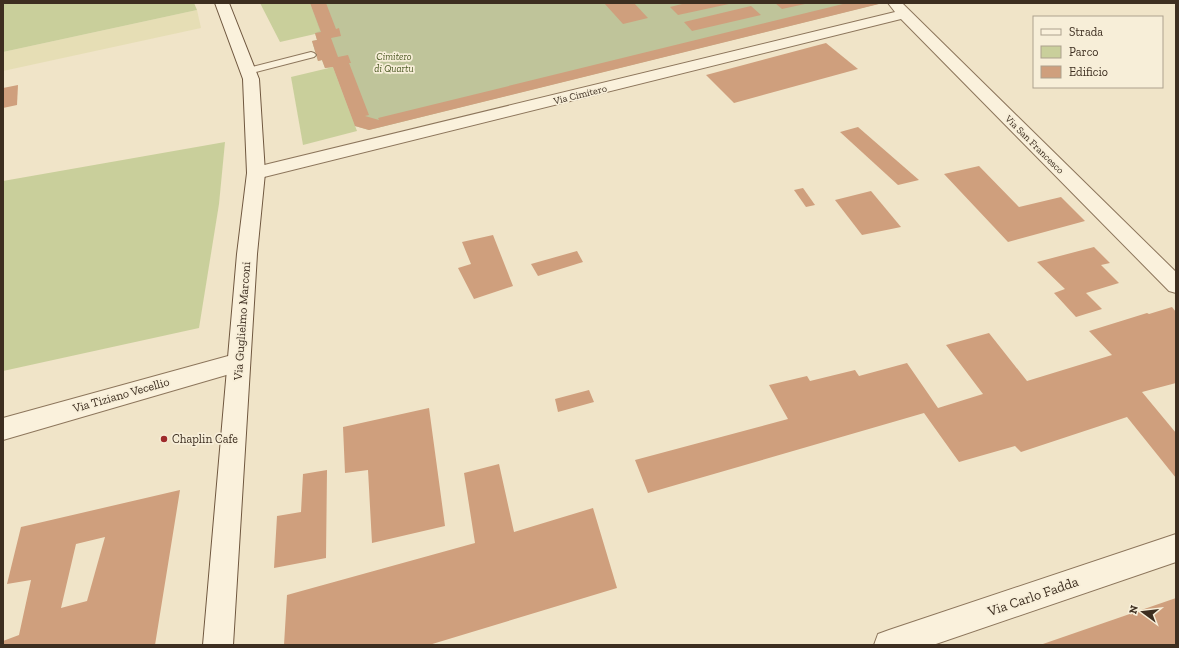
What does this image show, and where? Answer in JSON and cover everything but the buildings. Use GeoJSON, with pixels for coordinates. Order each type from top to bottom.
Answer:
{"type":"FeatureCollection","features":[{"type":"Feature","properties":{"kind":"street","name":"Via Guglielmo Marconi"},"geometry":{"type":"LineString","coordinates":[[218,645],[247,254],[256,173],[251,79],[222,3]]}},
{"type":"Feature","properties":{"kind":"street","name":"Via Cimitero"},"geometry":{"type":"LineString","coordinates":[[256,173],[899,8]]}},
{"type":"Feature","properties":{"kind":"street","name":"Via San Francesco"},"geometry":{"type":"LineString","coordinates":[[899,8],[1176,285]]}},
{"type":"Feature","properties":{"kind":"street","name":"Via Tiziano Vecellio"},"geometry":{"type":"LineString","coordinates":[[3,429],[239,362]]}},
{"type":"Feature","properties":{"kind":"street","name":"Via Carlo Fadda"},"geometry":{"type":"LineString","coordinates":[[889,645],[1176,548]]}},
{"type":"Feature","properties":{"kind":"lane"},"geometry":{"type":"LineString","coordinates":[[248,71],[311,55]]}},
{"type":"Feature","properties":{"kind":"shaded area"},"geometry":{"type":"Polygon","coordinates":[[[197,10],[201,28],[3,71],[3,52],[197,10]]]}},
{"type":"Feature","properties":{"kind":"green space"},"geometry":{"type":"Polygon","coordinates":[[[3,3],[194,3],[197,10],[3,52],[3,3]]]}},
{"type":"Feature","properties":{"kind":"green space"},"geometry":{"type":"Polygon","coordinates":[[[260,3],[310,3],[321,32],[280,42],[260,3]]]}},
{"type":"Feature","properties":{"kind":"green space","name":"Cimitero di Quartu"},"geometry":{"type":"Polygon","coordinates":[[[310,3],[882,3],[369,130],[355,126],[333,67],[325,68],[322,60],[318,61],[312,41],[317,40],[315,33],[320,31],[310,3]]]}},
{"type":"Feature","properties":{"kind":"green space"},"geometry":{"type":"Polygon","coordinates":[[[333,67],[357,131],[303,145],[291,77],[333,67]]]}},
{"type":"Feature","properties":{"kind":"green space"},"geometry":{"type":"Polygon","coordinates":[[[225,142],[219,204],[199,328],[3,371],[3,181],[225,142]]]}},
{"type":"Feature","properties":{"kind":"place","name":"Chaplin Cafe"},"geometry":{"type":"Point","coordinates":[164,439]}}]}
